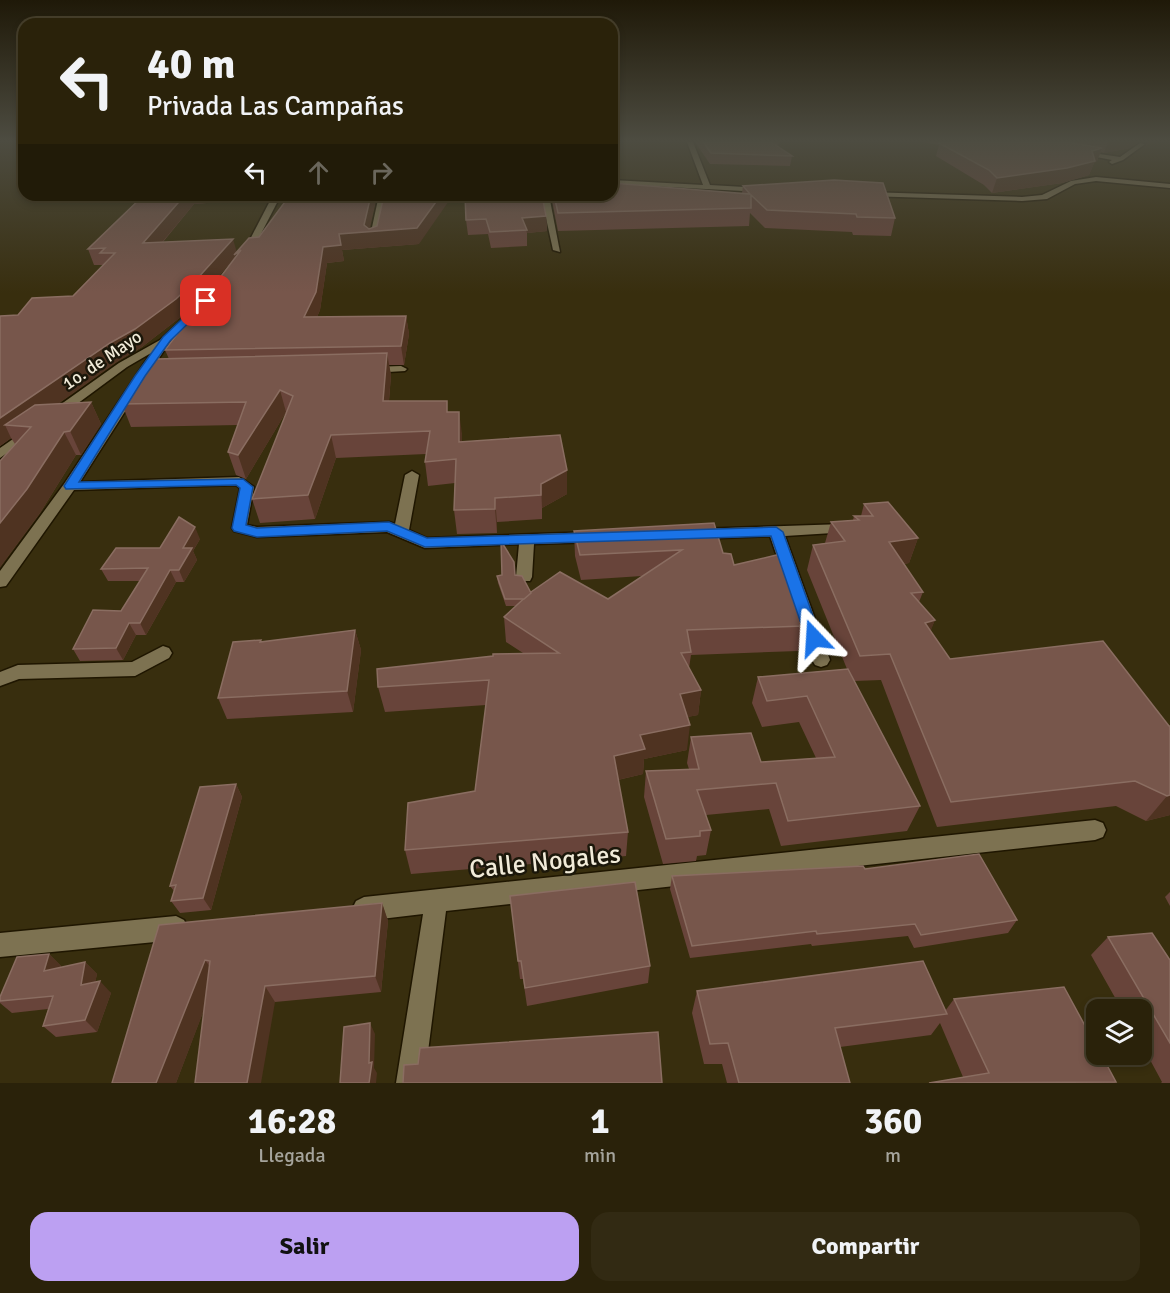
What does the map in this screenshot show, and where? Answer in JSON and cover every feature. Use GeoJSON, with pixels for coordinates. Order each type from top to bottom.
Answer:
{"type":"FeatureCollection","features":[{"type":"Feature","properties":{"kind":"street"},"geometry":{"type":"LineString","coordinates":[[859,194],[1022,199],[1044,197],[1053,193]]}},
{"type":"Feature","properties":{"kind":"street"},"geometry":{"type":"LineString","coordinates":[[242,259],[274,201]]}},
{"type":"Feature","properties":{"kind":"street"},"geometry":{"type":"LineString","coordinates":[[373,241],[381,201]]}},
{"type":"Feature","properties":{"kind":"street"},"geometry":{"type":"LineString","coordinates":[[546,201],[558,250]]}},
{"type":"Feature","properties":{"kind":"street"},"geometry":{"type":"LineString","coordinates":[[0,582],[70,486],[146,375],[166,339],[213,293]]}},
{"type":"Feature","properties":{"kind":"street","name":"1o. de Mayo"},"geometry":{"type":"LineString","coordinates":[[0,454],[123,365],[166,339]]}},
{"type":"Feature","properties":{"kind":"street"},"geometry":{"type":"LineString","coordinates":[[353,370],[401,369]]}},
{"type":"Feature","properties":{"kind":"street"},"geometry":{"type":"LineString","coordinates":[[401,532],[412,475]]}},
{"type":"Feature","properties":{"kind":"street"},"geometry":{"type":"LineString","coordinates":[[70,486],[239,481],[247,487],[239,528],[257,532],[389,527],[425,543],[610,537]]}},
{"type":"Feature","properties":{"kind":"street"},"geometry":{"type":"LineString","coordinates":[[681,535],[844,529]]}},
{"type":"Feature","properties":{"kind":"street"},"geometry":{"type":"LineString","coordinates":[[776,532],[821,660]]}},
{"type":"Feature","properties":{"kind":"street"},"geometry":{"type":"LineString","coordinates":[[524,577],[527,539]]}},
{"type":"Feature","properties":{"kind":"street"},"geometry":{"type":"LineString","coordinates":[[0,679],[18,672],[135,669],[163,653]]}},
{"type":"Feature","properties":{"kind":"street","name":"Calle Nogales"},"geometry":{"type":"LineString","coordinates":[[342,912],[1095,830]]}},
{"type":"Feature","properties":{"kind":"street"},"geometry":{"type":"LineString","coordinates":[[410,1083],[436,902]]}},
{"type":"Feature","properties":{"kind":"street"},"geometry":{"type":"LineString","coordinates":[[0,945],[200,925]]}},
{"type":"Feature","properties":{"kind":"building"},"geometry":{"type":"Polygon","coordinates":[[[618,193],[750,194],[749,193],[886,193],[895,218],[767,210],[751,195],[751,208],[558,213],[555,201],[618,201],[618,193]]]}},
{"type":"Feature","properties":{"kind":"building"},"geometry":{"type":"Polygon","coordinates":[[[138,201],[180,201],[143,243],[233,239],[176,299],[135,329],[110,343],[0,418],[0,316],[18,315],[32,298],[73,296],[115,253],[100,253],[105,248],[88,249],[138,201]]]}},
{"type":"Feature","properties":{"kind":"building"},"geometry":{"type":"Polygon","coordinates":[[[286,201],[370,201],[364,225],[369,229],[377,226],[383,201],[437,201],[417,228],[339,234],[341,245],[323,247],[316,292],[304,317],[406,316],[401,346],[165,350],[241,250],[234,255],[249,238],[259,237],[286,201]]]}},
{"type":"Feature","properties":{"kind":"building"},"geometry":{"type":"Polygon","coordinates":[[[465,201],[543,201],[546,216],[522,218],[527,230],[490,232],[486,219],[466,220],[465,201]]]}},
{"type":"Feature","properties":{"kind":"building"},"geometry":{"type":"Polygon","coordinates":[[[387,353],[383,401],[447,401],[447,412],[459,412],[459,442],[560,435],[567,470],[541,484],[541,495],[495,498],[495,509],[454,510],[456,459],[425,462],[430,431],[331,435],[308,495],[252,499],[293,396],[280,390],[238,455],[228,452],[246,402],[122,404],[156,359],[387,353]]]}},
{"type":"Feature","properties":{"kind":"building"},"geometry":{"type":"Polygon","coordinates":[[[91,402],[70,431],[64,432],[27,489],[0,523],[0,461],[31,427],[5,425],[35,405],[91,402]]]}},
{"type":"Feature","properties":{"kind":"building"},"geometry":{"type":"Polygon","coordinates":[[[888,502],[918,538],[889,542],[923,592],[911,593],[935,620],[925,623],[950,659],[1103,641],[1170,726],[1170,795],[1167,796],[1135,781],[951,802],[890,654],[860,656],[813,545],[845,541],[831,522],[859,520],[854,516],[873,516],[864,504],[888,502]]]}},
{"type":"Feature","properties":{"kind":"building"},"geometry":{"type":"Polygon","coordinates":[[[179,517],[195,527],[183,548],[192,548],[179,570],[170,570],[140,623],[129,623],[116,648],[73,649],[93,610],[121,611],[148,568],[101,569],[116,548],[160,548],[179,517]]]}},
{"type":"Feature","properties":{"kind":"building"},"geometry":{"type":"Polygon","coordinates":[[[714,523],[723,553],[731,554],[734,565],[785,553],[804,626],[687,630],[691,652],[681,653],[701,690],[680,694],[690,725],[640,735],[645,749],[614,756],[628,832],[405,850],[408,803],[475,791],[489,680],[378,687],[377,669],[493,656],[493,654],[559,653],[504,617],[531,592],[560,572],[608,599],[682,550],[580,555],[574,531],[714,523]]]}},
{"type":"Feature","properties":{"kind":"building"},"geometry":{"type":"Polygon","coordinates":[[[501,541],[514,562],[515,575],[522,576],[531,593],[524,599],[505,599],[497,576],[502,575],[501,541]]]}},
{"type":"Feature","properties":{"kind":"building"},"geometry":{"type":"Polygon","coordinates":[[[355,630],[347,691],[218,698],[233,642],[261,640],[260,642],[355,630]]]}},
{"type":"Feature","properties":{"kind":"building"},"geometry":{"type":"Polygon","coordinates":[[[848,669],[920,806],[788,821],[776,783],[697,790],[711,830],[700,831],[700,836],[666,839],[646,771],[699,769],[691,737],[751,733],[761,762],[835,757],[807,696],[767,701],[758,677],[848,669]]]}},
{"type":"Feature","properties":{"kind":"building"},"geometry":{"type":"Polygon","coordinates":[[[236,784],[203,898],[171,901],[176,885],[170,886],[200,787],[236,784]]]}},
{"type":"Feature","properties":{"kind":"building"},"geometry":{"type":"Polygon","coordinates":[[[979,854],[1017,920],[921,935],[915,924],[817,934],[816,931],[692,946],[672,876],[863,866],[865,869],[979,854]]]}},
{"type":"Feature","properties":{"kind":"building"},"geometry":{"type":"Polygon","coordinates":[[[635,882],[650,966],[525,988],[521,961],[518,961],[510,896],[635,882]]]}},
{"type":"Feature","properties":{"kind":"building"},"geometry":{"type":"Polygon","coordinates":[[[382,903],[375,976],[265,986],[247,1083],[195,1083],[210,961],[205,960],[156,1083],[112,1083],[159,925],[382,903]]]}},
{"type":"Feature","properties":{"kind":"building"},"geometry":{"type":"Polygon","coordinates":[[[1152,933],[1170,960],[1170,1043],[1152,1012],[1152,999],[1144,999],[1108,937],[1152,933]]]}},
{"type":"Feature","properties":{"kind":"building"},"geometry":{"type":"Polygon","coordinates":[[[49,954],[44,971],[85,962],[81,985],[100,981],[85,1020],[43,1026],[53,996],[0,1001],[17,957],[49,954]]]}},
{"type":"Feature","properties":{"kind":"building"},"geometry":{"type":"Polygon","coordinates":[[[923,961],[947,1014],[835,1028],[850,1083],[739,1083],[728,1043],[710,1044],[697,991],[923,961]]]}},
{"type":"Feature","properties":{"kind":"building"},"geometry":{"type":"Polygon","coordinates":[[[1064,987],[1086,1028],[1086,1065],[1107,1065],[1116,1082],[929,1083],[989,1073],[954,999],[1064,987]]]}},
{"type":"Feature","properties":{"kind":"building"},"geometry":{"type":"Polygon","coordinates":[[[370,1023],[369,1063],[372,1062],[369,1083],[340,1083],[344,1027],[370,1023]]]}},
{"type":"Feature","properties":{"kind":"building"},"geometry":{"type":"Polygon","coordinates":[[[658,1032],[662,1083],[403,1083],[404,1065],[418,1064],[420,1048],[658,1032]]]}},
{"type":"Feature","properties":{"kind":"route"},"geometry":{"type":"LineString","coordinates":[[206,301],[166,339],[70,486],[239,481],[247,487],[239,528],[257,532],[389,527],[425,543],[776,532],[814,638]]}}]}
